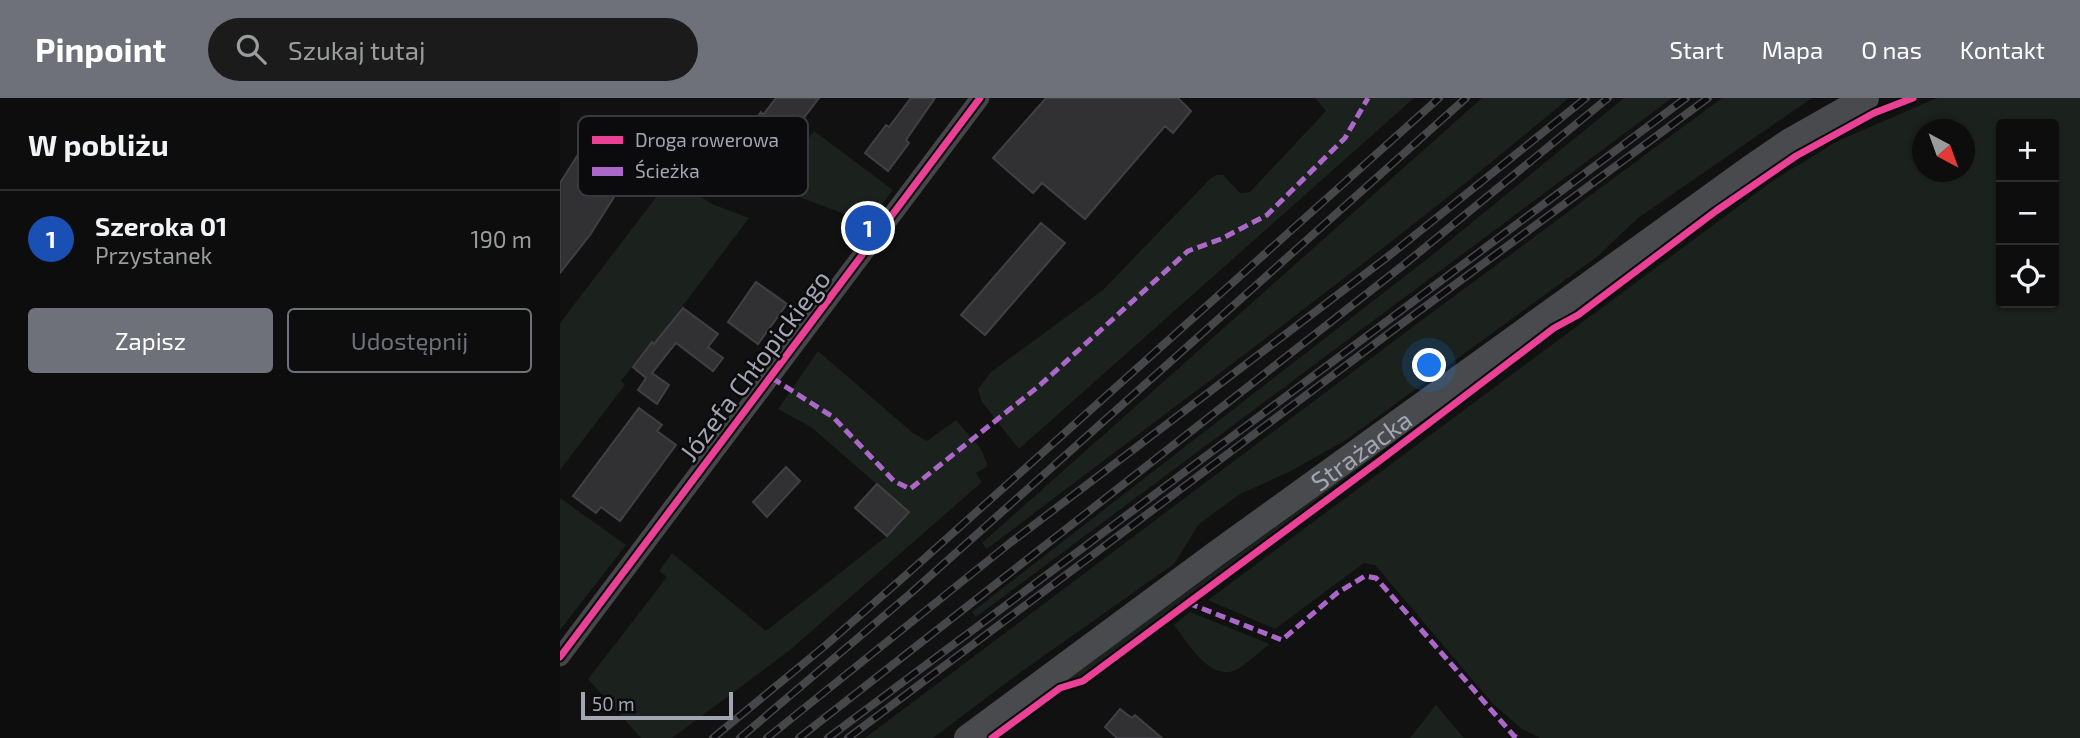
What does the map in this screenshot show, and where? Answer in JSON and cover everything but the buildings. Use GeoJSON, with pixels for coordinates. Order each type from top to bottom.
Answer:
{"type":"FeatureCollection","features":[{"type":"Feature","properties":{"kind":"main road","name":"Strażacka"},"geometry":{"type":"LineString","coordinates":[[967,738],[1217,553],[1739,176],[1790,141],[1866,98]]}},
{"type":"Feature","properties":{"kind":"street","name":"Józefa Chłopickiego"},"geometry":{"type":"LineString","coordinates":[[560,657],[981,98]]}},
{"type":"Feature","properties":{"kind":"shaded area"},"geometry":{"type":"Polygon","coordinates":[[[1315,98],[1414,98],[1019,449],[982,402],[978,389],[991,372],[1103,290],[1211,178],[1223,175],[1240,193],[1250,192],[1326,111],[1315,98]]]}},
{"type":"Feature","properties":{"kind":"shaded area"},"geometry":{"type":"Polygon","coordinates":[[[1482,98],[1569,98],[1354,271],[987,549],[982,543],[1482,98]]]}},
{"type":"Feature","properties":{"kind":"shaded area"},"geometry":{"type":"Polygon","coordinates":[[[1624,98],[1672,98],[976,617],[972,612],[1431,256],[1624,98]]]}},
{"type":"Feature","properties":{"kind":"shaded area"},"geometry":{"type":"Polygon","coordinates":[[[1722,98],[1812,98],[1638,218],[1598,256],[1346,440],[1289,472],[1240,494],[1199,524],[1174,564],[933,738],[865,738],[1418,323],[1722,98]]]}},
{"type":"Feature","properties":{"kind":"shaded area"},"geometry":{"type":"Polygon","coordinates":[[[1937,98],[2080,98],[2080,738],[1540,738],[1522,729],[1493,704],[1375,565],[1364,563],[1275,629],[1208,600],[1774,180],[1838,141],[1937,98]]]}},
{"type":"Feature","properties":{"kind":"shaded area"},"geometry":{"type":"Polygon","coordinates":[[[814,131],[893,190],[868,223],[797,196],[808,196],[808,139],[814,131]]]}},
{"type":"Feature","properties":{"kind":"shaded area"},"geometry":{"type":"Polygon","coordinates":[[[657,196],[700,196],[712,204],[749,218],[654,344],[652,342],[621,381],[625,385],[560,470],[560,323],[657,196]]]}},
{"type":"Feature","properties":{"kind":"shaded area"},"geometry":{"type":"Polygon","coordinates":[[[818,351],[913,433],[927,441],[956,420],[981,449],[988,466],[976,473],[982,482],[790,650],[672,738],[641,738],[588,679],[667,577],[659,571],[672,553],[766,631],[887,536],[909,512],[811,427],[778,409],[818,351]]]}},
{"type":"Feature","properties":{"kind":"shaded area"},"geometry":{"type":"Polygon","coordinates":[[[1466,388],[1081,677],[1062,683],[1466,388]]]}},
{"type":"Feature","properties":{"kind":"shaded area"},"geometry":{"type":"Polygon","coordinates":[[[560,498],[626,545],[560,630],[560,498]]]}},
{"type":"Feature","properties":{"kind":"shaded area"},"geometry":{"type":"Polygon","coordinates":[[[1190,612],[1270,644],[1238,669],[1219,671],[1193,651],[1174,625],[1190,612]]]}},
{"type":"Feature","properties":{"kind":"shaded area"},"geometry":{"type":"Polygon","coordinates":[[[1436,705],[1464,738],[1410,738],[1436,705]]]}},
{"type":"Feature","properties":{"kind":"railway"},"geometry":{"type":"LineString","coordinates":[[713,738],[906,575],[1439,98]]}},
{"type":"Feature","properties":{"kind":"railway"},"geometry":{"type":"LineString","coordinates":[[740,738],[911,593],[1466,98]]}},
{"type":"Feature","properties":{"kind":"railway"},"geometry":{"type":"LineString","coordinates":[[767,738],[1010,543],[1390,255],[1586,98]]}},
{"type":"Feature","properties":{"kind":"railway"},"geometry":{"type":"LineString","coordinates":[[799,738],[1406,263],[1608,98]]}},
{"type":"Feature","properties":{"kind":"railway"},"geometry":{"type":"LineString","coordinates":[[828,738],[1686,98]]}},
{"type":"Feature","properties":{"kind":"railway"},"geometry":{"type":"LineString","coordinates":[[848,738],[1708,98]]}},
{"type":"Feature","properties":{"kind":"marked path"},"geometry":{"type":"LineString","coordinates":[[772,378],[833,417],[894,481],[910,489],[1039,386],[1188,251],[1221,239],[1267,215],[1345,138],[1368,98]]}},
{"type":"Feature","properties":{"kind":"marked path"},"geometry":{"type":"LineString","coordinates":[[1188,603],[1282,640],[1337,593],[1365,576],[1376,578],[1518,738]]}},
{"type":"Feature","properties":{"kind":"cycle path"},"geometry":{"type":"LineString","coordinates":[[560,657],[980,98]]}},
{"type":"Feature","properties":{"kind":"cycle path"},"geometry":{"type":"LineString","coordinates":[[992,738],[1060,688],[1083,681],[1554,328],[1578,315],[1716,211],[1796,156],[1874,113],[1913,98]]}},
{"type":"Feature","properties":{"kind":"place","name":"Szeroka 01"},"geometry":{"type":"Point","coordinates":[868,228]}}]}
